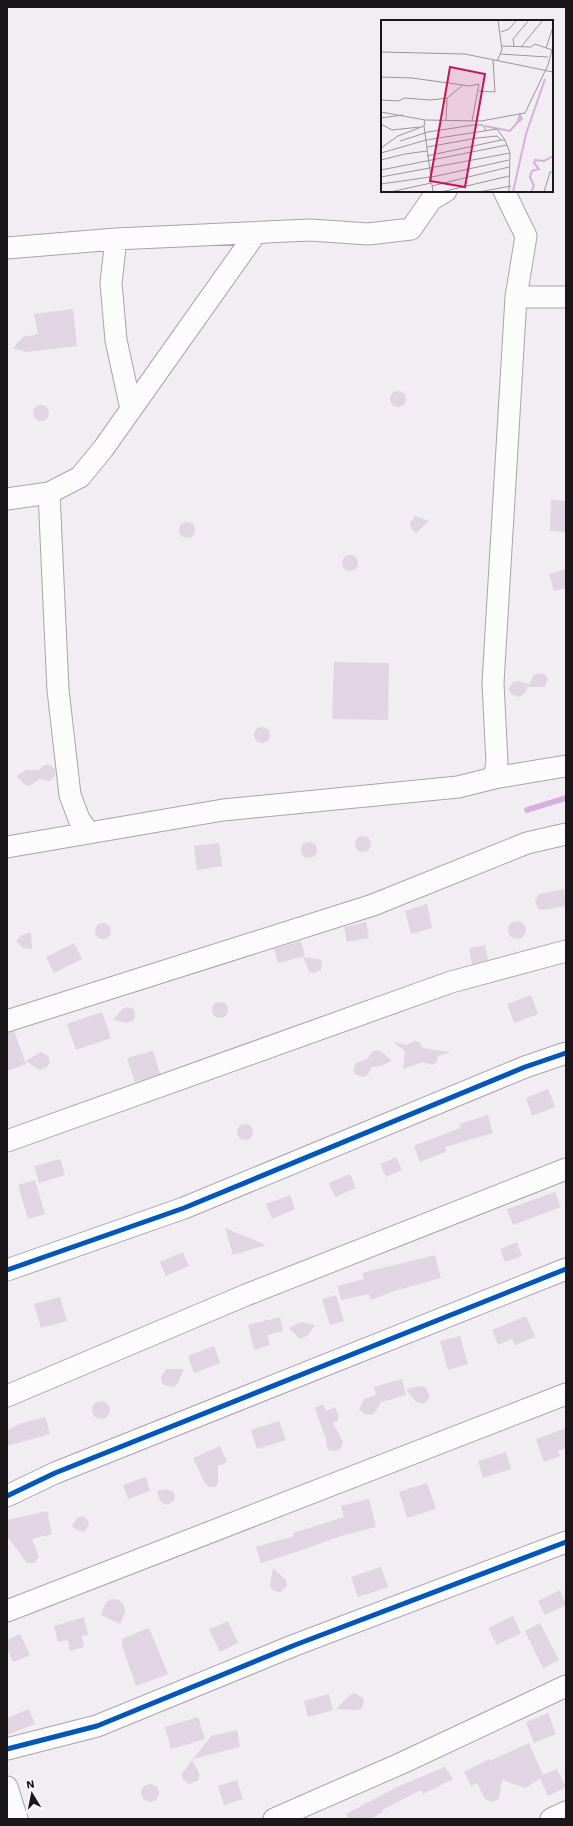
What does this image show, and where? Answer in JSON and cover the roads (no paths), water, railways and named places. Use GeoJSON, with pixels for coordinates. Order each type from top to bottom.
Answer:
{"type":"FeatureCollection","features":[{"type":"Feature","properties":{"kind":"street"},"geometry":{"type":"LineString","coordinates":[[7,248],[116,239],[310,230],[368,234],[411,229],[431,200],[444,192]]}},
{"type":"Feature","properties":{"kind":"street"},"geometry":{"type":"LineString","coordinates":[[494,778],[497,763],[493,683],[516,297],[526,236],[504,192]]}},
{"type":"Feature","properties":{"kind":"street"},"geometry":{"type":"LineString","coordinates":[[7,499],[49,493],[80,477],[103,449],[256,233],[310,230]]}},
{"type":"Feature","properties":{"kind":"street"},"geometry":{"type":"LineString","coordinates":[[116,239],[111,283],[116,340],[131,409]]}},
{"type":"Feature","properties":{"kind":"street"},"geometry":{"type":"LineString","coordinates":[[516,297],[566,297]]}},
{"type":"Feature","properties":{"kind":"street"},"geometry":{"type":"LineString","coordinates":[[49,493],[58,690],[70,795],[79,819],[89,833]]}},
{"type":"Feature","properties":{"kind":"street"},"geometry":{"type":"LineString","coordinates":[[7,847],[223,810],[458,787],[494,778],[566,766]]}},
{"type":"Feature","properties":{"kind":"street"},"geometry":{"type":"LineString","coordinates":[[7,1021],[373,905],[527,843],[566,834]]}},
{"type":"Feature","properties":{"kind":"street"},"geometry":{"type":"LineString","coordinates":[[7,1141],[451,982],[566,951]]}},
{"type":"Feature","properties":{"kind":"street"},"geometry":{"type":"LineString","coordinates":[[7,1270],[184,1208],[525,1067],[566,1053]]}},
{"type":"Feature","properties":{"kind":"street"},"geometry":{"type":"LineString","coordinates":[[7,1396],[246,1295],[566,1169]]}},
{"type":"Feature","properties":{"kind":"street"},"geometry":{"type":"LineString","coordinates":[[7,1496],[55,1473],[566,1269]]}},
{"type":"Feature","properties":{"kind":"street"},"geometry":{"type":"LineString","coordinates":[[7,1611],[566,1394]]}},
{"type":"Feature","properties":{"kind":"street"},"geometry":{"type":"LineString","coordinates":[[7,1750],[97,1726],[295,1645],[566,1542]]}},
{"type":"Feature","properties":{"kind":"street"},"geometry":{"type":"LineString","coordinates":[[274,1819],[402,1763],[566,1686]]}},
{"type":"Feature","properties":{"kind":"street"},"geometry":{"type":"LineString","coordinates":[[7,1787],[17,1819]]}},
{"type":"Feature","properties":{"kind":"street"},"geometry":{"type":"LineString","coordinates":[[551,1819],[566,1812]]}},
{"type":"Feature","properties":{"kind":"waterway"},"geometry":{"type":"LineString","coordinates":[[527,810],[566,798]]}}]}
